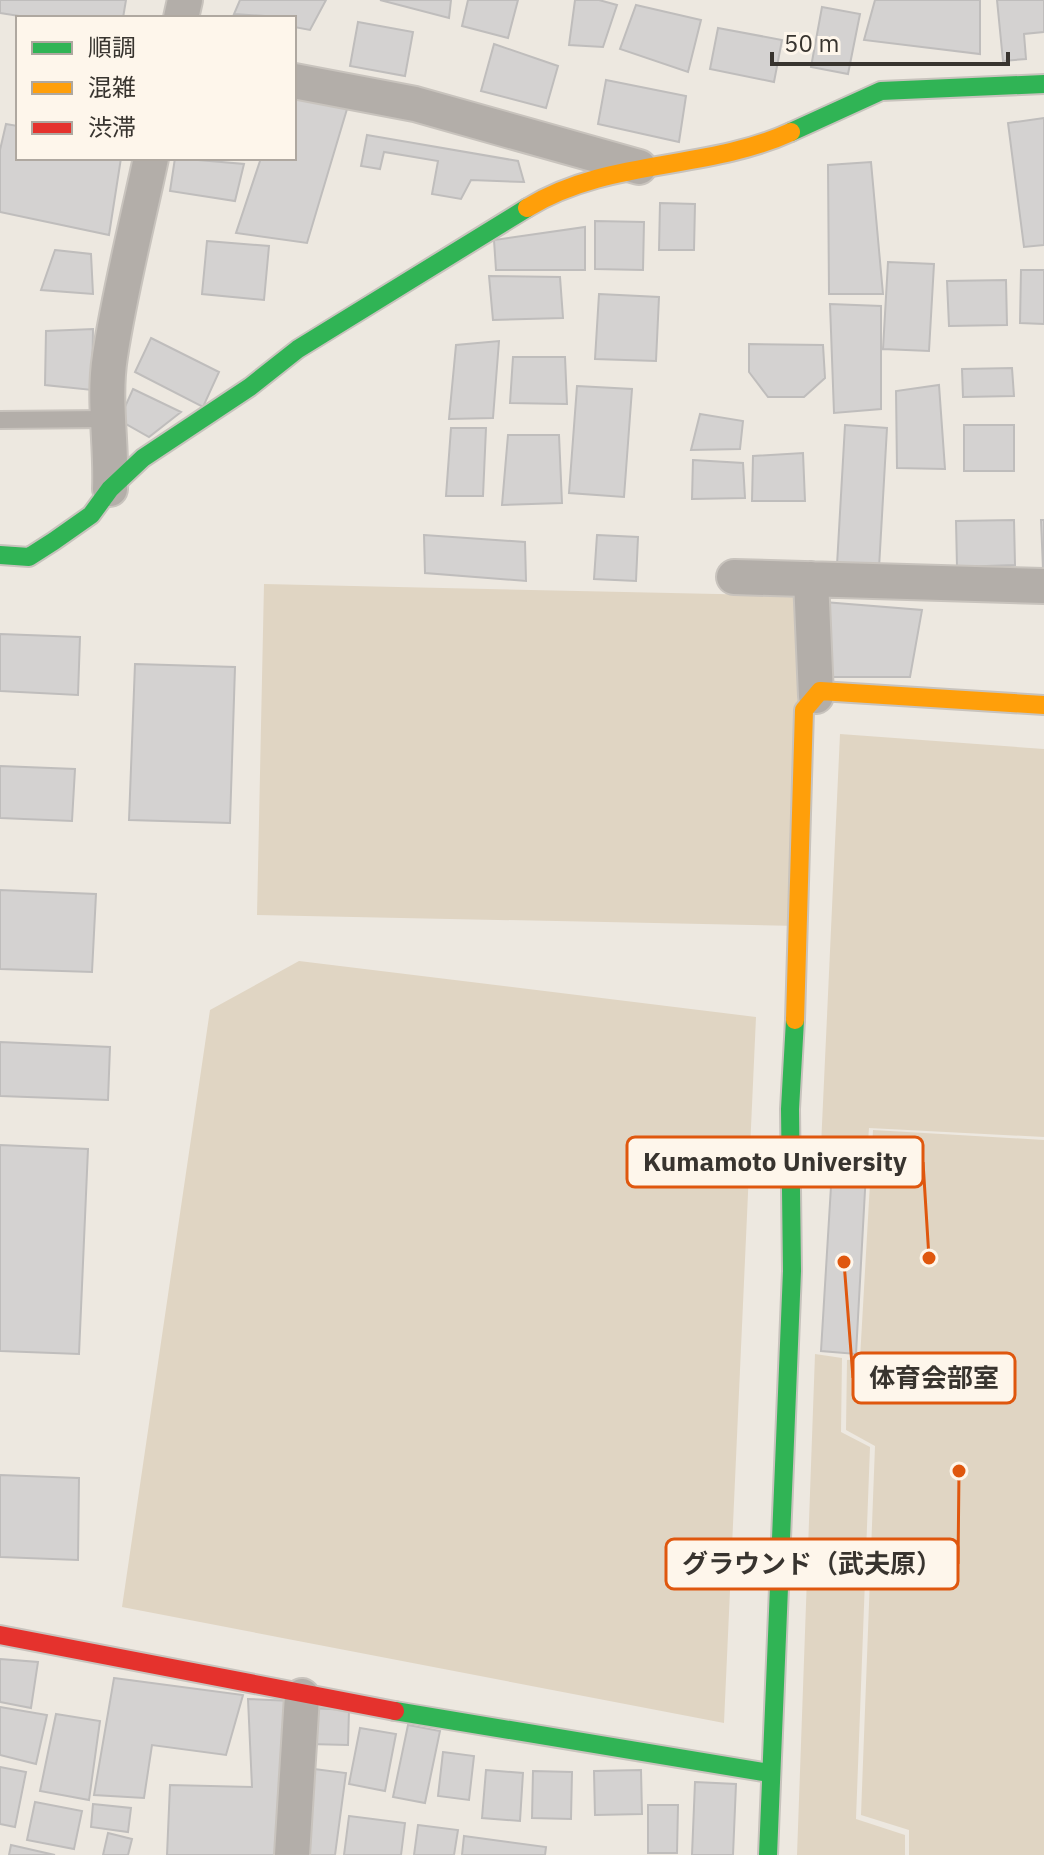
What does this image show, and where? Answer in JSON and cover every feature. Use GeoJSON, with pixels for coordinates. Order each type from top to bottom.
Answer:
{"type":"FeatureCollection","features":[{"type":"Feature","properties":{"kind":"street"},"geometry":{"type":"LineString","coordinates":[[296,81],[415,104],[642,168]]}},
{"type":"Feature","properties":{"kind":"street"},"geometry":{"type":"LineString","coordinates":[[0,555],[29,557],[91,515],[110,489],[143,458],[250,387],[298,349],[545,197],[596,176],[723,155],[785,135],[881,91],[1044,84]]}},
{"type":"Feature","properties":{"kind":"street"},"geometry":{"type":"LineString","coordinates":[[110,489],[111,450],[105,419],[110,357],[151,160]]}},
{"type":"Feature","properties":{"kind":"street"},"geometry":{"type":"LineString","coordinates":[[734,577],[1044,586]]}},
{"type":"Feature","properties":{"kind":"street"},"geometry":{"type":"LineString","coordinates":[[811,579],[816,696]]}},
{"type":"Feature","properties":{"kind":"street"},"geometry":{"type":"LineString","coordinates":[[768,1855],[792,1271],[790,1109],[800,926],[804,710],[820,691],[1044,705]]}},
{"type":"Feature","properties":{"kind":"street"},"geometry":{"type":"LineString","coordinates":[[0,1635],[302,1696],[769,1773]]}},
{"type":"Feature","properties":{"kind":"street"},"geometry":{"type":"LineString","coordinates":[[292,1855],[302,1696]]}},
{"type":"Feature","properties":{"kind":"lane"},"geometry":{"type":"LineString","coordinates":[[0,420],[105,419]]}},
{"type":"Feature","properties":{"kind":"shaded area"},"geometry":{"type":"Polygon","coordinates":[[[264,584],[806,596],[800,926],[257,915],[264,584]]]}},
{"type":"Feature","properties":{"kind":"shaded area"},"geometry":{"type":"Polygon","coordinates":[[[840,734],[1044,749],[1044,1137],[869,1128],[866,1169],[820,1168],[840,734]]]}},
{"type":"Feature","properties":{"kind":"shaded area"},"geometry":{"type":"Polygon","coordinates":[[[299,961],[756,1017],[724,1723],[122,1607],[210,1010],[299,961]]]}},
{"type":"Feature","properties":{"kind":"shaded area"},"geometry":{"type":"Polygon","coordinates":[[[873,1130],[1044,1140],[1044,1855],[909,1855],[909,1830],[861,1815],[875,1446],[846,1430],[847,1360],[860,1359],[873,1130]]]}},
{"type":"Feature","properties":{"kind":"shaded area"},"geometry":{"type":"Polygon","coordinates":[[[815,1354],[842,1358],[841,1432],[870,1447],[856,1819],[905,1835],[905,1855],[797,1855],[815,1354]]]}},
{"type":"Feature","properties":{"kind":"building"},"geometry":{"type":"Polygon","coordinates":[[[0,0],[126,0],[123,16],[19,16],[0,13],[0,0]]]}},
{"type":"Feature","properties":{"kind":"building"},"geometry":{"type":"Polygon","coordinates":[[[240,0],[326,0],[310,30],[296,27],[296,16],[234,14],[240,0]]]}},
{"type":"Feature","properties":{"kind":"building"},"geometry":{"type":"Polygon","coordinates":[[[380,0],[451,0],[449,18],[380,0]]]}},
{"type":"Feature","properties":{"kind":"building"},"geometry":{"type":"Polygon","coordinates":[[[468,0],[518,0],[508,38],[462,26],[468,0]]]}},
{"type":"Feature","properties":{"kind":"building"},"geometry":{"type":"Polygon","coordinates":[[[575,0],[599,0],[617,5],[603,47],[569,45],[575,0]]]}},
{"type":"Feature","properties":{"kind":"building"},"geometry":{"type":"Polygon","coordinates":[[[875,0],[980,0],[980,54],[864,40],[875,0]]]}},
{"type":"Feature","properties":{"kind":"building"},"geometry":{"type":"Polygon","coordinates":[[[997,0],[1044,0],[1044,32],[1024,34],[1026,59],[1003,61],[997,0]]]}},
{"type":"Feature","properties":{"kind":"building"},"geometry":{"type":"Polygon","coordinates":[[[636,5],[701,20],[688,72],[620,49],[636,5]]]}},
{"type":"Feature","properties":{"kind":"building"},"geometry":{"type":"Polygon","coordinates":[[[822,7],[860,14],[848,74],[811,67],[822,7]]]}},
{"type":"Feature","properties":{"kind":"building"},"geometry":{"type":"Polygon","coordinates":[[[358,22],[413,32],[405,76],[350,66],[358,22]]]}},
{"type":"Feature","properties":{"kind":"building"},"geometry":{"type":"Polygon","coordinates":[[[718,28],[782,40],[774,82],[710,69],[718,28]]]}},
{"type":"Feature","properties":{"kind":"building"},"geometry":{"type":"Polygon","coordinates":[[[494,44],[558,66],[546,108],[481,91],[494,44]]]}},
{"type":"Feature","properties":{"kind":"building"},"geometry":{"type":"Polygon","coordinates":[[[606,80],[686,96],[679,142],[598,124],[606,80]]]}},
{"type":"Feature","properties":{"kind":"building"},"geometry":{"type":"Polygon","coordinates":[[[296,88],[350,99],[307,243],[236,233],[260,160],[296,160],[296,88]]]}},
{"type":"Feature","properties":{"kind":"building"},"geometry":{"type":"Polygon","coordinates":[[[1044,118],[1044,245],[1024,247],[1008,123],[1044,118]]]}},
{"type":"Feature","properties":{"kind":"building"},"geometry":{"type":"Polygon","coordinates":[[[6,124],[16,126],[16,160],[121,160],[109,235],[0,212],[0,150],[6,124]]]}},
{"type":"Feature","properties":{"kind":"building"},"geometry":{"type":"Polygon","coordinates":[[[367,135],[518,161],[524,182],[471,180],[461,199],[432,194],[438,161],[384,152],[380,169],[361,166],[367,135]]]}},
{"type":"Feature","properties":{"kind":"building"},"geometry":{"type":"Polygon","coordinates":[[[175,160],[244,164],[235,201],[170,191],[175,160]]]}},
{"type":"Feature","properties":{"kind":"building"},"geometry":{"type":"Polygon","coordinates":[[[871,162],[883,294],[829,294],[828,165],[871,162]]]}},
{"type":"Feature","properties":{"kind":"building"},"geometry":{"type":"Polygon","coordinates":[[[660,203],[695,204],[694,250],[659,250],[660,203]]]}},
{"type":"Feature","properties":{"kind":"building"},"geometry":{"type":"Polygon","coordinates":[[[595,221],[644,222],[643,270],[595,269],[595,221]]]}},
{"type":"Feature","properties":{"kind":"building"},"geometry":{"type":"Polygon","coordinates":[[[585,227],[585,270],[496,270],[494,240],[585,227]]]}},
{"type":"Feature","properties":{"kind":"building"},"geometry":{"type":"Polygon","coordinates":[[[207,241],[269,246],[264,300],[202,294],[207,241]]]}},
{"type":"Feature","properties":{"kind":"building"},"geometry":{"type":"Polygon","coordinates":[[[55,250],[91,254],[93,294],[41,290],[55,250]]]}},
{"type":"Feature","properties":{"kind":"building"},"geometry":{"type":"Polygon","coordinates":[[[888,262],[934,264],[929,351],[883,349],[888,262]]]}},
{"type":"Feature","properties":{"kind":"building"},"geometry":{"type":"Polygon","coordinates":[[[1021,270],[1044,270],[1044,324],[1020,323],[1021,270]]]}},
{"type":"Feature","properties":{"kind":"building"},"geometry":{"type":"Polygon","coordinates":[[[489,276],[560,277],[563,318],[493,320],[489,276]]]}},
{"type":"Feature","properties":{"kind":"building"},"geometry":{"type":"Polygon","coordinates":[[[1006,280],[1007,325],[949,326],[947,281],[1006,280]]]}},
{"type":"Feature","properties":{"kind":"building"},"geometry":{"type":"Polygon","coordinates":[[[599,294],[659,297],[656,361],[595,359],[599,294]]]}},
{"type":"Feature","properties":{"kind":"building"},"geometry":{"type":"Polygon","coordinates":[[[830,304],[881,306],[881,409],[834,413],[830,304]]]}},
{"type":"Feature","properties":{"kind":"building"},"geometry":{"type":"Polygon","coordinates":[[[93,329],[92,390],[45,385],[46,331],[93,329]]]}},
{"type":"Feature","properties":{"kind":"building"},"geometry":{"type":"Polygon","coordinates":[[[151,338],[219,372],[203,407],[135,372],[151,338]]]}},
{"type":"Feature","properties":{"kind":"building"},"geometry":{"type":"Polygon","coordinates":[[[499,341],[493,418],[449,419],[456,345],[499,341]]]}},
{"type":"Feature","properties":{"kind":"building"},"geometry":{"type":"Polygon","coordinates":[[[749,344],[823,345],[825,378],[804,397],[768,397],[749,372],[749,344]]]}},
{"type":"Feature","properties":{"kind":"building"},"geometry":{"type":"Polygon","coordinates":[[[513,357],[565,357],[567,404],[510,403],[513,357]]]}},
{"type":"Feature","properties":{"kind":"building"},"geometry":{"type":"Polygon","coordinates":[[[1012,368],[1014,396],[963,397],[962,369],[1012,368]]]}},
{"type":"Feature","properties":{"kind":"building"},"geometry":{"type":"Polygon","coordinates":[[[939,385],[945,469],[897,468],[896,391],[939,385]]]}},
{"type":"Feature","properties":{"kind":"building"},"geometry":{"type":"Polygon","coordinates":[[[577,386],[632,389],[624,497],[569,493],[577,386]]]}},
{"type":"Feature","properties":{"kind":"building"},"geometry":{"type":"Polygon","coordinates":[[[133,389],[181,412],[149,437],[119,420],[133,389]]]}},
{"type":"Feature","properties":{"kind":"building"},"geometry":{"type":"Polygon","coordinates":[[[700,414],[743,421],[740,449],[691,450],[700,414]]]}},
{"type":"Feature","properties":{"kind":"building"},"geometry":{"type":"Polygon","coordinates":[[[845,425],[887,428],[879,568],[837,565],[845,425]]]}},
{"type":"Feature","properties":{"kind":"building"},"geometry":{"type":"Polygon","coordinates":[[[964,425],[1014,425],[1014,471],[964,471],[964,425]]]}},
{"type":"Feature","properties":{"kind":"building"},"geometry":{"type":"Polygon","coordinates":[[[451,428],[486,428],[483,496],[446,496],[451,428]]]}},
{"type":"Feature","properties":{"kind":"building"},"geometry":{"type":"Polygon","coordinates":[[[508,435],[559,435],[562,503],[502,505],[508,435]]]}},
{"type":"Feature","properties":{"kind":"building"},"geometry":{"type":"Polygon","coordinates":[[[803,453],[805,501],[752,501],[753,456],[803,453]]]}},
{"type":"Feature","properties":{"kind":"building"},"geometry":{"type":"Polygon","coordinates":[[[693,460],[743,463],[745,498],[692,499],[693,460]]]}},
{"type":"Feature","properties":{"kind":"building"},"geometry":{"type":"Polygon","coordinates":[[[1014,520],[1015,565],[957,567],[956,521],[1014,520]]]}},
{"type":"Feature","properties":{"kind":"building"},"geometry":{"type":"Polygon","coordinates":[[[1041,520],[1044,520],[1044,569],[1043,569],[1041,520]]]}},
{"type":"Feature","properties":{"kind":"building"},"geometry":{"type":"Polygon","coordinates":[[[424,535],[525,542],[526,581],[425,573],[424,535]]]}},
{"type":"Feature","properties":{"kind":"building"},"geometry":{"type":"Polygon","coordinates":[[[597,535],[638,537],[636,581],[594,579],[597,535]]]}},
{"type":"Feature","properties":{"kind":"building"},"geometry":{"type":"Polygon","coordinates":[[[824,602],[922,610],[910,677],[825,677],[824,602]]]}},
{"type":"Feature","properties":{"kind":"building"},"geometry":{"type":"Polygon","coordinates":[[[0,634],[80,637],[78,695],[0,691],[0,634]]]}},
{"type":"Feature","properties":{"kind":"building"},"geometry":{"type":"Polygon","coordinates":[[[135,664],[235,667],[230,823],[129,820],[135,664]]]}},
{"type":"Feature","properties":{"kind":"building"},"geometry":{"type":"Polygon","coordinates":[[[0,766],[75,769],[72,821],[0,818],[0,766]]]}},
{"type":"Feature","properties":{"kind":"building"},"geometry":{"type":"Polygon","coordinates":[[[0,890],[96,894],[92,972],[0,969],[0,890]]]}},
{"type":"Feature","properties":{"kind":"building"},"geometry":{"type":"Polygon","coordinates":[[[0,1042],[110,1047],[108,1100],[0,1096],[0,1042]]]}},
{"type":"Feature","properties":{"kind":"building"},"geometry":{"type":"Polygon","coordinates":[[[0,1145],[88,1149],[79,1354],[0,1351],[0,1145]]]}},
{"type":"Feature","properties":{"kind":"building"},"geometry":{"type":"Polygon","coordinates":[[[832,1170],[866,1172],[856,1354],[821,1351],[832,1170]]]}},
{"type":"Feature","properties":{"kind":"building"},"geometry":{"type":"Polygon","coordinates":[[[0,1475],[79,1478],[78,1560],[0,1557],[0,1475]]]}},
{"type":"Feature","properties":{"kind":"building"},"geometry":{"type":"Polygon","coordinates":[[[0,1659],[38,1662],[31,1708],[0,1702],[0,1659]]]}},
{"type":"Feature","properties":{"kind":"building"},"geometry":{"type":"Polygon","coordinates":[[[114,1678],[243,1695],[226,1755],[152,1745],[144,1798],[94,1795],[114,1678]]]}},
{"type":"Feature","properties":{"kind":"building"},"geometry":{"type":"Polygon","coordinates":[[[248,1699],[292,1701],[284,1855],[167,1855],[170,1785],[252,1787],[248,1699]]]}},
{"type":"Feature","properties":{"kind":"building"},"geometry":{"type":"Polygon","coordinates":[[[0,1707],[47,1715],[36,1764],[0,1755],[0,1707]]]}},
{"type":"Feature","properties":{"kind":"building"},"geometry":{"type":"Polygon","coordinates":[[[310,1708],[349,1710],[348,1745],[309,1744],[310,1708]]]}},
{"type":"Feature","properties":{"kind":"building"},"geometry":{"type":"Polygon","coordinates":[[[56,1714],[100,1721],[89,1800],[40,1791],[56,1714]]]}},
{"type":"Feature","properties":{"kind":"building"},"geometry":{"type":"Polygon","coordinates":[[[408,1725],[440,1731],[425,1803],[393,1797],[408,1725]]]}},
{"type":"Feature","properties":{"kind":"building"},"geometry":{"type":"Polygon","coordinates":[[[360,1728],[396,1734],[385,1791],[349,1784],[360,1728]]]}},
{"type":"Feature","properties":{"kind":"building"},"geometry":{"type":"Polygon","coordinates":[[[443,1752],[474,1756],[469,1800],[438,1796],[443,1752]]]}},
{"type":"Feature","properties":{"kind":"building"},"geometry":{"type":"Polygon","coordinates":[[[0,1767],[26,1772],[15,1827],[0,1824],[0,1767]]]}},
{"type":"Feature","properties":{"kind":"building"},"geometry":{"type":"Polygon","coordinates":[[[314,1769],[346,1773],[335,1855],[302,1855],[314,1769]]]}},
{"type":"Feature","properties":{"kind":"building"},"geometry":{"type":"Polygon","coordinates":[[[486,1770],[523,1773],[520,1821],[482,1818],[486,1770]]]}},
{"type":"Feature","properties":{"kind":"building"},"geometry":{"type":"Polygon","coordinates":[[[641,1770],[642,1814],[595,1815],[594,1771],[641,1770]]]}},
{"type":"Feature","properties":{"kind":"building"},"geometry":{"type":"Polygon","coordinates":[[[533,1771],[572,1772],[571,1819],[532,1818],[533,1771]]]}},
{"type":"Feature","properties":{"kind":"building"},"geometry":{"type":"Polygon","coordinates":[[[695,1782],[736,1784],[733,1855],[692,1855],[695,1782]]]}},
{"type":"Feature","properties":{"kind":"building"},"geometry":{"type":"Polygon","coordinates":[[[35,1802],[82,1811],[74,1849],[27,1840],[35,1802]]]}},
{"type":"Feature","properties":{"kind":"building"},"geometry":{"type":"Polygon","coordinates":[[[93,1804],[131,1808],[128,1832],[91,1827],[93,1804]]]}},
{"type":"Feature","properties":{"kind":"building"},"geometry":{"type":"Polygon","coordinates":[[[648,1805],[678,1805],[677,1853],[648,1853],[648,1805]]]}},
{"type":"Feature","properties":{"kind":"building"},"geometry":{"type":"Polygon","coordinates":[[[349,1816],[405,1823],[401,1855],[344,1855],[349,1816]]]}},
{"type":"Feature","properties":{"kind":"building"},"geometry":{"type":"Polygon","coordinates":[[[418,1825],[458,1830],[454,1855],[414,1855],[418,1825]]]}},
{"type":"Feature","properties":{"kind":"building"},"geometry":{"type":"Polygon","coordinates":[[[108,1833],[132,1839],[128,1855],[103,1855],[108,1833]]]}},
{"type":"Feature","properties":{"kind":"building"},"geometry":{"type":"Polygon","coordinates":[[[464,1836],[546,1847],[545,1855],[462,1855],[464,1836]]]}},
{"type":"Feature","properties":{"kind":"building"},"geometry":{"type":"Polygon","coordinates":[[[11,1845],[55,1855],[9,1855],[11,1845]]]}},
{"type":"Feature","properties":{"kind":"traffic: fast"},"geometry":{"type":"LineString","coordinates":[[791,132],[881,91],[1044,84]]}},
{"type":"Feature","properties":{"kind":"traffic: fast"},"geometry":{"type":"LineString","coordinates":[[0,555],[29,557],[54,541],[91,515],[110,489],[143,458],[250,387],[298,349],[527,208]]}},
{"type":"Feature","properties":{"kind":"traffic: fast"},"geometry":{"type":"LineString","coordinates":[[768,1855],[792,1271],[790,1109],[795,1020]]}},
{"type":"Feature","properties":{"kind":"traffic: fast"},"geometry":{"type":"LineString","coordinates":[[395,1711],[769,1773]]}},
{"type":"Feature","properties":{"kind":"traffic: slow"},"geometry":{"type":"LineString","coordinates":[[527,208],[558,192],[590,181],[725,153],[791,132]]}},
{"type":"Feature","properties":{"kind":"traffic: slow"},"geometry":{"type":"LineString","coordinates":[[795,1020],[804,710],[820,691],[1044,705]]}},
{"type":"Feature","properties":{"kind":"traffic: jam"},"geometry":{"type":"LineString","coordinates":[[0,1635],[395,1711]]}},
{"type":"Feature","properties":{"kind":"place","name":"Kumamoto University"},"geometry":{"type":"Point","coordinates":[929,1258]}},
{"type":"Feature","properties":{"kind":"place","name":"体育会部室"},"geometry":{"type":"Point","coordinates":[844,1262]}},
{"type":"Feature","properties":{"kind":"place","name":"グラウンド（武夫原）"},"geometry":{"type":"Point","coordinates":[959,1471]}}]}
